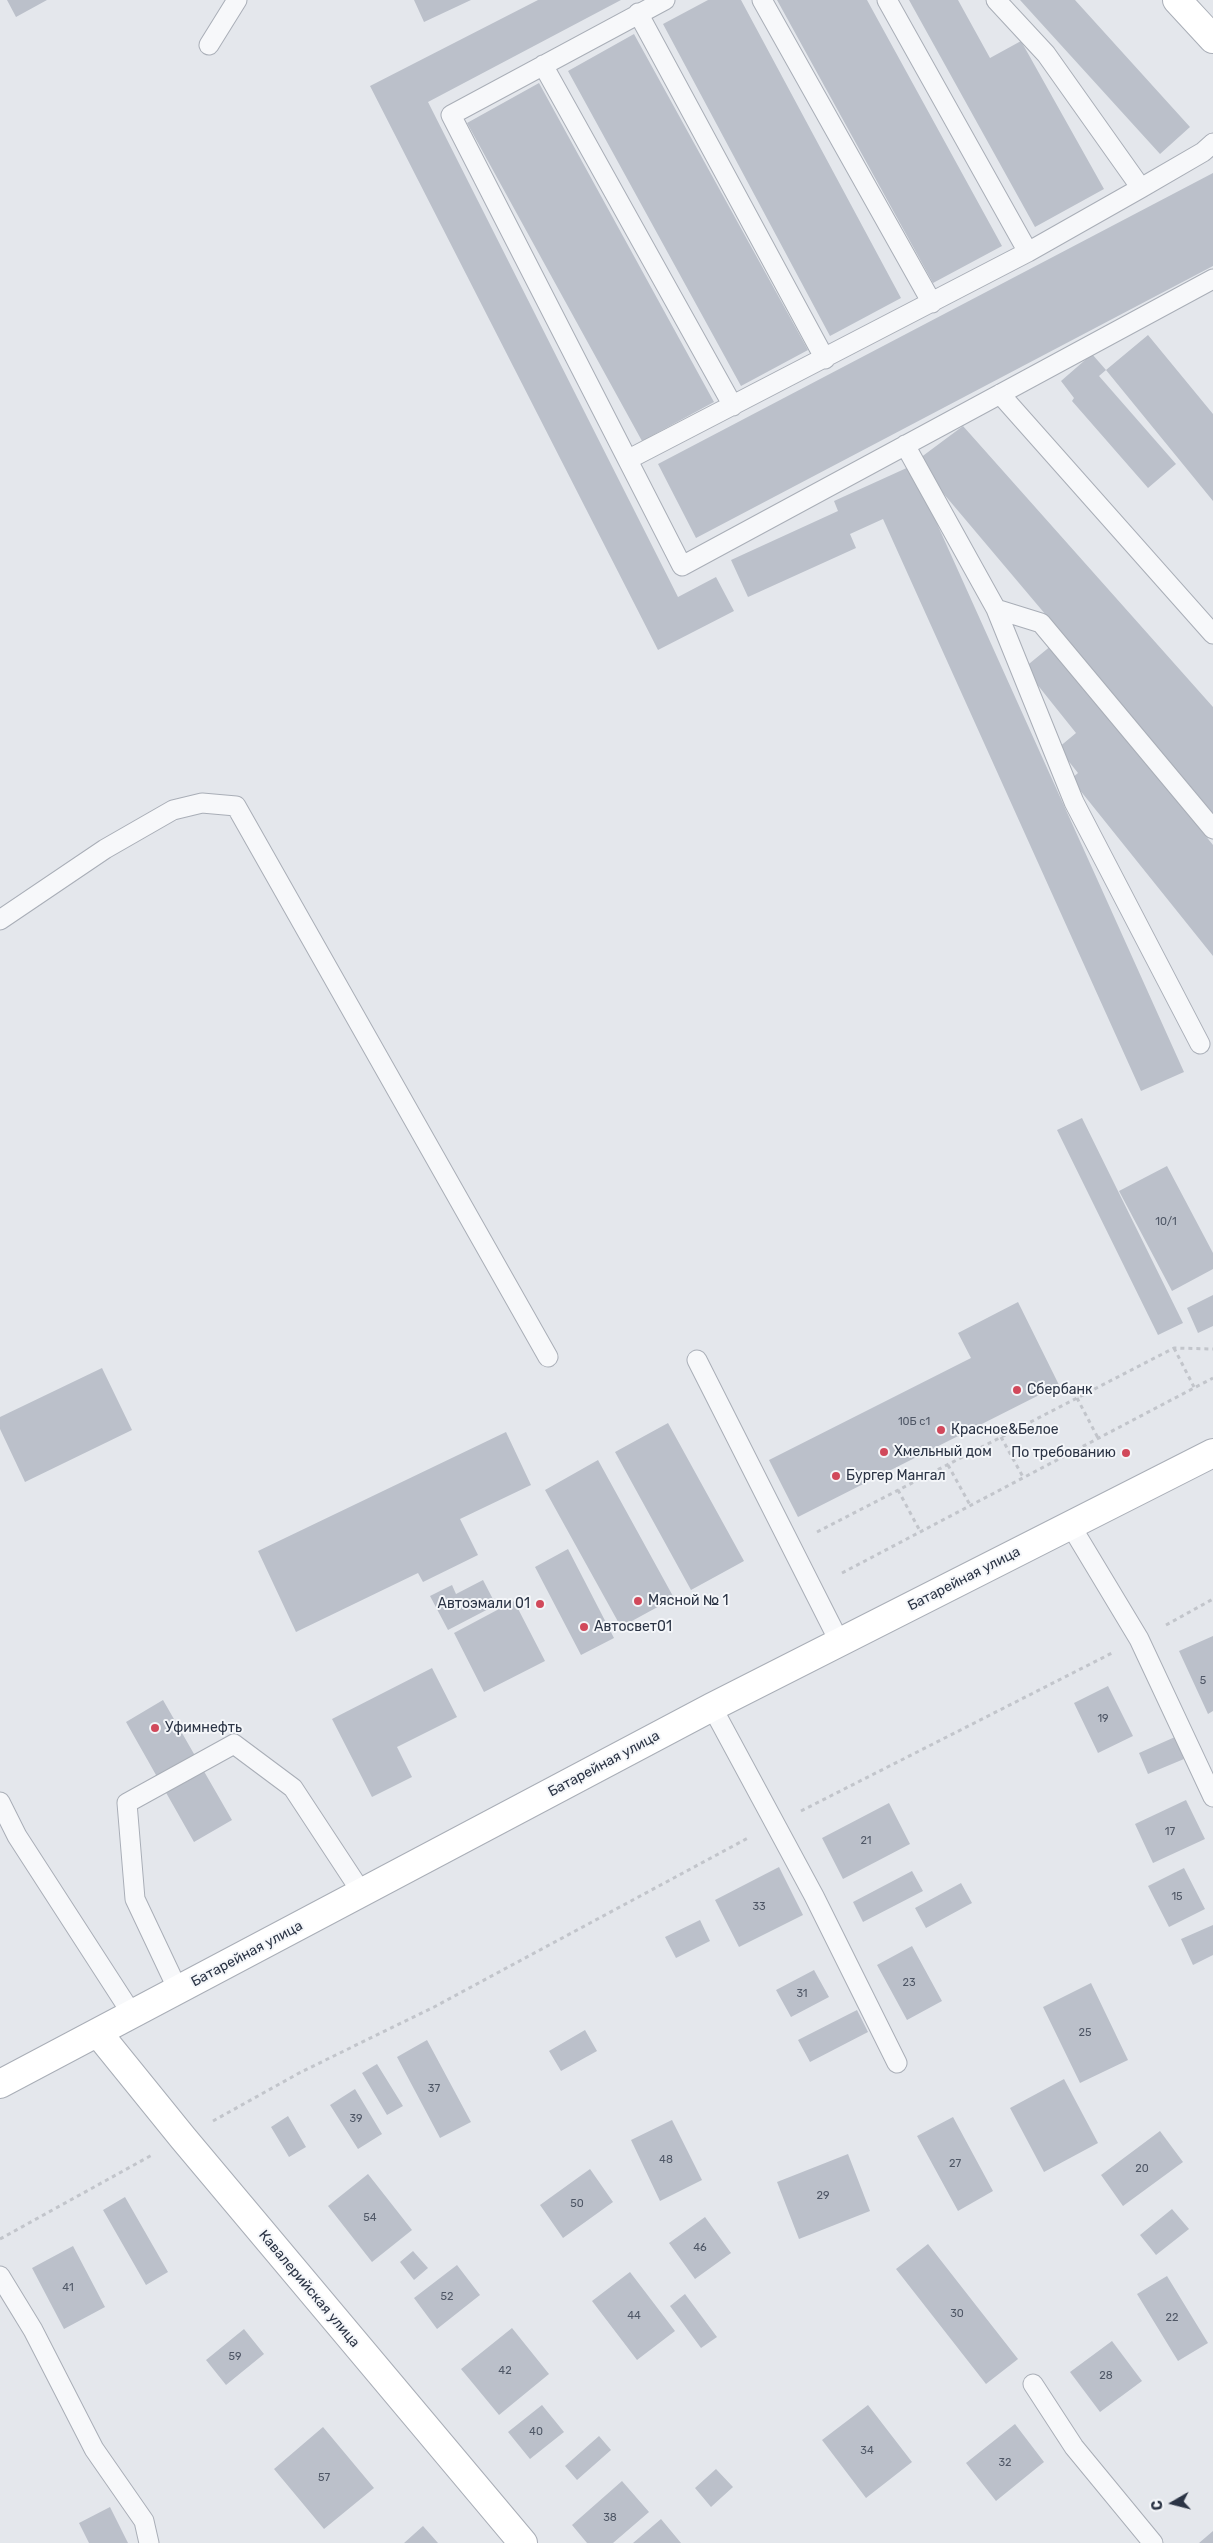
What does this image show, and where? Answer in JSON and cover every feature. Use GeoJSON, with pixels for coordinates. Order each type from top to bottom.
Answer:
{"type":"FeatureCollection","features":[{"type":"Feature","properties":{"kind":"main road"},"geometry":{"type":"LineString","coordinates":[[1177,0],[1213,39]]}},
{"type":"Feature","properties":{"kind":"main road","name":"Батарейная улица"},"geometry":{"type":"LineString","coordinates":[[0,2084],[712,1707],[1213,1453]]}},
{"type":"Feature","properties":{"kind":"main road","name":"Кавалерийская улица"},"geometry":{"type":"LineString","coordinates":[[98,2033],[183,2138],[523,2543]]}},
{"type":"Feature","properties":{"kind":"lane"},"geometry":{"type":"LineString","coordinates":[[209,45],[237,0]]}},
{"type":"Feature","properties":{"kind":"lane"},"geometry":{"type":"LineString","coordinates":[[665,0],[451,115],[682,566],[1213,279]]}},
{"type":"Feature","properties":{"kind":"lane"},"geometry":{"type":"LineString","coordinates":[[762,0],[932,302]]}},
{"type":"Feature","properties":{"kind":"lane"},"geometry":{"type":"LineString","coordinates":[[887,0],[1028,252]]}},
{"type":"Feature","properties":{"kind":"lane"},"geometry":{"type":"LineString","coordinates":[[996,0],[1046,54],[1141,188]]}},
{"type":"Feature","properties":{"kind":"lane"},"geometry":{"type":"LineString","coordinates":[[638,13],[824,359]]}},
{"type":"Feature","properties":{"kind":"lane"},"geometry":{"type":"LineString","coordinates":[[543,65],[733,406]]}},
{"type":"Feature","properties":{"kind":"lane"},"geometry":{"type":"LineString","coordinates":[[628,459],[1028,252],[1204,152],[1213,143]]}},
{"type":"Feature","properties":{"kind":"lane"},"geometry":{"type":"LineString","coordinates":[[1000,394],[1213,634]]}},
{"type":"Feature","properties":{"kind":"lane"},"geometry":{"type":"LineString","coordinates":[[905,446],[996,609],[1074,802],[1200,1044]]}},
{"type":"Feature","properties":{"kind":"lane"},"geometry":{"type":"LineString","coordinates":[[996,609],[1041,623],[1213,829]]}},
{"type":"Feature","properties":{"kind":"lane"},"geometry":{"type":"LineString","coordinates":[[0,920],[105,849],[173,810],[202,804],[236,806],[548,1357]]}},
{"type":"Feature","properties":{"kind":"lane"},"geometry":{"type":"LineString","coordinates":[[698,1360],[839,1641]]}},
{"type":"Feature","properties":{"kind":"lane"},"geometry":{"type":"LineString","coordinates":[[1071,1526],[1139,1640],[1213,1797]]}},
{"type":"Feature","properties":{"kind":"lane"},"geometry":{"type":"LineString","coordinates":[[712,1707],[776,1824],[897,2063]]}},
{"type":"Feature","properties":{"kind":"lane"},"geometry":{"type":"LineString","coordinates":[[178,1990],[135,1899],[127,1804],[234,1744],[294,1788],[362,1893]]}},
{"type":"Feature","properties":{"kind":"lane"},"geometry":{"type":"LineString","coordinates":[[0,1802],[17,1836],[132,2014]]}},
{"type":"Feature","properties":{"kind":"lane"},"geometry":{"type":"LineString","coordinates":[[0,2276],[33,2330],[94,2449],[144,2520],[149,2543]]}},
{"type":"Feature","properties":{"kind":"lane"},"geometry":{"type":"LineString","coordinates":[[1033,2384],[1074,2447],[1153,2543]]}},
{"type":"Feature","properties":{"kind":"path"},"geometry":{"type":"LineString","coordinates":[[1174,1348],[1194,1387]]}},
{"type":"Feature","properties":{"kind":"path"},"geometry":{"type":"LineString","coordinates":[[817,1532],[1174,1348],[1213,1349]]}},
{"type":"Feature","properties":{"kind":"path"},"geometry":{"type":"LineString","coordinates":[[842,1573],[1213,1378]]}},
{"type":"Feature","properties":{"kind":"path"},"geometry":{"type":"LineString","coordinates":[[1077,1398],[1098,1438]]}},
{"type":"Feature","properties":{"kind":"path"},"geometry":{"type":"LineString","coordinates":[[1001,1437],[1023,1477]]}},
{"type":"Feature","properties":{"kind":"path"},"geometry":{"type":"LineString","coordinates":[[948,1465],[970,1505]]}},
{"type":"Feature","properties":{"kind":"path"},"geometry":{"type":"LineString","coordinates":[[898,1490],[920,1531]]}},
{"type":"Feature","properties":{"kind":"path"},"geometry":{"type":"LineString","coordinates":[[0,2240],[301,2072],[434,2008],[776,1824],[1139,1640],[1213,1599]]}},
{"type":"Feature","properties":{"kind":"building"},"geometry":{"type":"Polygon","coordinates":[[[7,0],[47,0],[16,17],[7,0]]]}},
{"type":"Feature","properties":{"kind":"building"},"geometry":{"type":"Polygon","coordinates":[[[414,0],[471,0],[424,22],[414,0]]]}},
{"type":"Feature","properties":{"kind":"building"},"geometry":{"type":"Polygon","coordinates":[[[538,0],[621,0],[428,102],[678,597],[716,577],[734,611],[658,650],[370,86],[538,0]]]}},
{"type":"Feature","properties":{"kind":"building"},"geometry":{"type":"Polygon","coordinates":[[[708,0],[741,0],[901,298],[830,336],[663,24],[708,0]]]}},
{"type":"Feature","properties":{"kind":"building"},"geometry":{"type":"Polygon","coordinates":[[[777,0],[867,0],[1002,246],[933,283],[777,0]]]}},
{"type":"Feature","properties":{"kind":"building"},"geometry":{"type":"Polygon","coordinates":[[[909,0],[958,0],[990,58],[1021,41],[1104,189],[1035,227],[909,0]]]}},
{"type":"Feature","properties":{"kind":"building"},"geometry":{"type":"Polygon","coordinates":[[[1020,0],[1075,0],[1190,127],[1160,154],[1020,0]]]}},
{"type":"Feature","properties":{"kind":"building"},"geometry":{"type":"Polygon","coordinates":[[[634,34],[808,350],[741,386],[568,71],[634,34]]]}},
{"type":"Feature","properties":{"kind":"building"},"geometry":{"type":"Polygon","coordinates":[[[539,83],[714,402],[642,441],[467,123],[539,83]]]}},
{"type":"Feature","properties":{"kind":"building"},"geometry":{"type":"Polygon","coordinates":[[[1213,173],[1213,266],[696,538],[658,464],[1213,173]]]}},
{"type":"Feature","properties":{"kind":"building"},"geometry":{"type":"Polygon","coordinates":[[[1148,335],[1213,414],[1213,501],[1106,370],[1148,335]]]}},
{"type":"Feature","properties":{"kind":"building"},"geometry":{"type":"Polygon","coordinates":[[[1092,354],[1106,370],[1099,376],[1176,464],[1148,488],[1072,401],[1074,398],[1061,381],[1092,354]]]}},
{"type":"Feature","properties":{"kind":"building"},"geometry":{"type":"Polygon","coordinates":[[[963,426],[1213,707],[1213,813],[916,461],[963,426]]]}},
{"type":"Feature","properties":{"kind":"building"},"geometry":{"type":"Polygon","coordinates":[[[911,466],[1184,1072],[1141,1091],[883,519],[850,534],[856,548],[748,597],[731,560],[838,511],[834,501],[911,466]]]}},
{"type":"Feature","properties":{"kind":"building"},"geometry":{"type":"Polygon","coordinates":[[[1052,645],[1213,845],[1213,956],[1071,779],[1078,773],[1058,748],[1076,733],[1024,668],[1052,645]]]}},
{"type":"Feature","properties":{"kind":"building"},"geometry":{"type":"Polygon","coordinates":[[[1082,1118],[1183,1323],[1158,1335],[1057,1130],[1082,1118]]]}},
{"type":"Feature","properties":{"kind":"building"},"geometry":{"type":"Polygon","coordinates":[[[1167,1166],[1213,1253],[1213,1269],[1172,1291],[1119,1191],[1167,1166]]]}},
{"type":"Feature","properties":{"kind":"building"},"geometry":{"type":"Polygon","coordinates":[[[1213,1295],[1213,1326],[1198,1333],[1187,1308],[1213,1295]]]}},
{"type":"Feature","properties":{"kind":"building"},"geometry":{"type":"Polygon","coordinates":[[[1018,1302],[1059,1385],[798,1517],[769,1460],[971,1358],[958,1333],[1018,1302]]]}},
{"type":"Feature","properties":{"kind":"building"},"geometry":{"type":"Polygon","coordinates":[[[102,1368],[132,1430],[25,1482],[0,1429],[0,1417],[102,1368]]]}},
{"type":"Feature","properties":{"kind":"building"},"geometry":{"type":"Polygon","coordinates":[[[668,1423],[744,1561],[691,1590],[615,1452],[668,1423]]]}},
{"type":"Feature","properties":{"kind":"building"},"geometry":{"type":"Polygon","coordinates":[[[506,1432],[531,1485],[460,1519],[478,1555],[423,1582],[418,1573],[296,1632],[258,1551],[506,1432]]]}},
{"type":"Feature","properties":{"kind":"building"},"geometry":{"type":"Polygon","coordinates":[[[598,1460],[674,1598],[621,1627],[545,1490],[598,1460]]]}},
{"type":"Feature","properties":{"kind":"building"},"geometry":{"type":"Polygon","coordinates":[[[568,1549],[614,1638],[581,1655],[535,1567],[568,1549]]]}},
{"type":"Feature","properties":{"kind":"building"},"geometry":{"type":"Polygon","coordinates":[[[483,1580],[496,1605],[448,1630],[430,1596],[452,1585],[456,1594],[483,1580]]]}},
{"type":"Feature","properties":{"kind":"building"},"geometry":{"type":"Polygon","coordinates":[[[514,1601],[545,1661],[484,1692],[454,1633],[514,1601]]]}},
{"type":"Feature","properties":{"kind":"building"},"geometry":{"type":"Polygon","coordinates":[[[1213,1636],[1213,1711],[1208,1714],[1179,1651],[1213,1636]]]}},
{"type":"Feature","properties":{"kind":"building"},"geometry":{"type":"Polygon","coordinates":[[[432,1668],[457,1717],[397,1747],[412,1777],[372,1797],[332,1719],[432,1668]]]}},
{"type":"Feature","properties":{"kind":"building"},"geometry":{"type":"Polygon","coordinates":[[[1108,1686],[1133,1736],[1098,1753],[1074,1703],[1108,1686]]]}},
{"type":"Feature","properties":{"kind":"building"},"geometry":{"type":"Polygon","coordinates":[[[163,1700],[232,1820],[194,1842],[126,1722],[163,1700]]]}},
{"type":"Feature","properties":{"kind":"building"},"geometry":{"type":"Polygon","coordinates":[[[1175,1737],[1184,1759],[1148,1774],[1139,1753],[1175,1737]]]}},
{"type":"Feature","properties":{"kind":"building"},"geometry":{"type":"Polygon","coordinates":[[[1186,1800],[1205,1839],[1153,1863],[1135,1824],[1186,1800]]]}},
{"type":"Feature","properties":{"kind":"building"},"geometry":{"type":"Polygon","coordinates":[[[889,1803],[910,1844],[843,1879],[822,1838],[889,1803]]]}},
{"type":"Feature","properties":{"kind":"building"},"geometry":{"type":"Polygon","coordinates":[[[779,1867],[803,1915],[739,1947],[715,1900],[779,1867]]]}},
{"type":"Feature","properties":{"kind":"building"},"geometry":{"type":"Polygon","coordinates":[[[1184,1868],[1205,1909],[1169,1927],[1148,1886],[1184,1868]]]}},
{"type":"Feature","properties":{"kind":"building"},"geometry":{"type":"Polygon","coordinates":[[[912,1871],[923,1891],[863,1922],[853,1902],[912,1871]]]}},
{"type":"Feature","properties":{"kind":"building"},"geometry":{"type":"Polygon","coordinates":[[[961,1883],[972,1903],[926,1928],[915,1908],[961,1883]]]}},
{"type":"Feature","properties":{"kind":"building"},"geometry":{"type":"Polygon","coordinates":[[[700,1920],[710,1941],[676,1958],[665,1937],[700,1920]]]}},
{"type":"Feature","properties":{"kind":"building"},"geometry":{"type":"Polygon","coordinates":[[[1213,1925],[1213,1955],[1193,1965],[1181,1939],[1213,1925]]]}},
{"type":"Feature","properties":{"kind":"building"},"geometry":{"type":"Polygon","coordinates":[[[912,1946],[942,2001],[907,2020],[877,1965],[912,1946]]]}},
{"type":"Feature","properties":{"kind":"building"},"geometry":{"type":"Polygon","coordinates":[[[814,1970],[829,1997],[791,2017],[776,1990],[814,1970]]]}},
{"type":"Feature","properties":{"kind":"building"},"geometry":{"type":"Polygon","coordinates":[[[1091,1983],[1128,2060],[1080,2083],[1043,2007],[1091,1983]]]}},
{"type":"Feature","properties":{"kind":"building"},"geometry":{"type":"Polygon","coordinates":[[[857,2010],[868,2032],[810,2062],[798,2040],[857,2010]]]}},
{"type":"Feature","properties":{"kind":"building"},"geometry":{"type":"Polygon","coordinates":[[[585,2030],[597,2051],[561,2071],[549,2051],[585,2030]]]}},
{"type":"Feature","properties":{"kind":"building"},"geometry":{"type":"Polygon","coordinates":[[[427,2040],[471,2122],[440,2138],[397,2057],[427,2040]]]}},
{"type":"Feature","properties":{"kind":"building"},"geometry":{"type":"Polygon","coordinates":[[[377,2064],[403,2106],[387,2115],[362,2073],[377,2064]]]}},
{"type":"Feature","properties":{"kind":"building"},"geometry":{"type":"Polygon","coordinates":[[[1064,2079],[1098,2143],[1044,2172],[1010,2108],[1064,2079]]]}},
{"type":"Feature","properties":{"kind":"building"},"geometry":{"type":"Polygon","coordinates":[[[355,2089],[382,2134],[358,2149],[330,2105],[355,2089]]]}},
{"type":"Feature","properties":{"kind":"building"},"geometry":{"type":"Polygon","coordinates":[[[288,2116],[306,2147],[289,2157],[271,2127],[288,2116]]]}},
{"type":"Feature","properties":{"kind":"building"},"geometry":{"type":"Polygon","coordinates":[[[953,2117],[993,2191],[958,2211],[917,2136],[953,2117]]]}},
{"type":"Feature","properties":{"kind":"building"},"geometry":{"type":"Polygon","coordinates":[[[672,2120],[702,2180],[660,2201],[631,2140],[672,2120]]]}},
{"type":"Feature","properties":{"kind":"building"},"geometry":{"type":"Polygon","coordinates":[[[1160,2131],[1183,2162],[1123,2206],[1101,2175],[1160,2131]]]}},
{"type":"Feature","properties":{"kind":"building"},"geometry":{"type":"Polygon","coordinates":[[[848,2154],[870,2211],[799,2239],[777,2182],[848,2154]]]}},
{"type":"Feature","properties":{"kind":"building"},"geometry":{"type":"Polygon","coordinates":[[[590,2169],[613,2202],[563,2238],[540,2205],[590,2169]]]}},
{"type":"Feature","properties":{"kind":"building"},"geometry":{"type":"Polygon","coordinates":[[[368,2174],[412,2230],[372,2262],[328,2206],[368,2174]]]}},
{"type":"Feature","properties":{"kind":"building"},"geometry":{"type":"Polygon","coordinates":[[[125,2197],[168,2272],[146,2285],[103,2210],[125,2197]]]}},
{"type":"Feature","properties":{"kind":"building"},"geometry":{"type":"Polygon","coordinates":[[[1172,2209],[1189,2229],[1156,2255],[1140,2235],[1172,2209]]]}},
{"type":"Feature","properties":{"kind":"building"},"geometry":{"type":"Polygon","coordinates":[[[705,2217],[731,2253],[695,2279],[669,2243],[705,2217]]]}},
{"type":"Feature","properties":{"kind":"building"},"geometry":{"type":"Polygon","coordinates":[[[928,2244],[1018,2359],[986,2384],[896,2269],[928,2244]]]}},
{"type":"Feature","properties":{"kind":"building"},"geometry":{"type":"Polygon","coordinates":[[[73,2246],[105,2307],[64,2329],[32,2268],[73,2246]]]}},
{"type":"Feature","properties":{"kind":"building"},"geometry":{"type":"Polygon","coordinates":[[[413,2251],[428,2268],[414,2280],[400,2262],[413,2251]]]}},
{"type":"Feature","properties":{"kind":"building"},"geometry":{"type":"Polygon","coordinates":[[[457,2265],[480,2295],[437,2329],[414,2298],[457,2265]]]}},
{"type":"Feature","properties":{"kind":"building"},"geometry":{"type":"Polygon","coordinates":[[[630,2272],[675,2331],[637,2360],[592,2301],[630,2272]]]}},
{"type":"Feature","properties":{"kind":"building"},"geometry":{"type":"Polygon","coordinates":[[[1167,2276],[1208,2343],[1178,2361],[1137,2294],[1167,2276]]]}},
{"type":"Feature","properties":{"kind":"building"},"geometry":{"type":"Polygon","coordinates":[[[685,2294],[717,2337],[701,2348],[670,2306],[685,2294]]]}},
{"type":"Feature","properties":{"kind":"building"},"geometry":{"type":"Polygon","coordinates":[[[512,2328],[549,2374],[499,2415],[461,2369],[512,2328]]]}},
{"type":"Feature","properties":{"kind":"building"},"geometry":{"type":"Polygon","coordinates":[[[244,2329],[264,2354],[226,2385],[206,2360],[244,2329]]]}},
{"type":"Feature","properties":{"kind":"building"},"geometry":{"type":"Polygon","coordinates":[[[1112,2341],[1142,2381],[1100,2412],[1070,2372],[1112,2341]]]}},
{"type":"Feature","properties":{"kind":"building"},"geometry":{"type":"Polygon","coordinates":[[[542,2405],[564,2432],[530,2459],[508,2432],[542,2405]]]}},
{"type":"Feature","properties":{"kind":"building"},"geometry":{"type":"Polygon","coordinates":[[[868,2405],[912,2462],[866,2498],[822,2440],[868,2405]]]}},
{"type":"Feature","properties":{"kind":"building"},"geometry":{"type":"Polygon","coordinates":[[[1015,2424],[1044,2462],[996,2501],[966,2463],[1015,2424]]]}},
{"type":"Feature","properties":{"kind":"building"},"geometry":{"type":"Polygon","coordinates":[[[323,2427],[374,2488],[324,2529],[274,2469],[323,2427]]]}},
{"type":"Feature","properties":{"kind":"building"},"geometry":{"type":"Polygon","coordinates":[[[599,2436],[611,2450],[577,2480],[565,2466],[599,2436]]]}},
{"type":"Feature","properties":{"kind":"building"},"geometry":{"type":"Polygon","coordinates":[[[716,2469],[733,2487],[711,2507],[695,2488],[716,2469]]]}},
{"type":"Feature","properties":{"kind":"building"},"geometry":{"type":"Polygon","coordinates":[[[622,2481],[649,2512],[613,2543],[587,2543],[572,2525],[622,2481]]]}},
{"type":"Feature","properties":{"kind":"building"},"geometry":{"type":"Polygon","coordinates":[[[110,2507],[128,2543],[89,2543],[79,2523],[110,2507]]]}},
{"type":"Feature","properties":{"kind":"building"},"geometry":{"type":"Polygon","coordinates":[[[661,2519],[681,2543],[633,2543],[661,2519]]]}},
{"type":"Feature","properties":{"kind":"building"},"geometry":{"type":"Polygon","coordinates":[[[423,2526],[438,2543],[404,2543],[423,2526]]]}},
{"type":"Feature","properties":{"kind":"building"},"geometry":{"type":"Polygon","coordinates":[[[1213,2531],[1213,2543],[1199,2543],[1213,2531]]]}},
{"type":"Feature","properties":{"kind":"place","name":"Сбербанк"},"geometry":{"type":"Point","coordinates":[1017,1390]}},
{"type":"Feature","properties":{"kind":"place","name":"Красное&Белое"},"geometry":{"type":"Point","coordinates":[941,1430]}},
{"type":"Feature","properties":{"kind":"place","name":"Хмельный дом"},"geometry":{"type":"Point","coordinates":[884,1452]}},
{"type":"Feature","properties":{"kind":"place","name":"По требованию"},"geometry":{"type":"Point","coordinates":[1126,1453]}},
{"type":"Feature","properties":{"kind":"place","name":"Бургер Мангал"},"geometry":{"type":"Point","coordinates":[836,1476]}},
{"type":"Feature","properties":{"kind":"place","name":"Мясной № 1"},"geometry":{"type":"Point","coordinates":[638,1601]}},
{"type":"Feature","properties":{"kind":"place","name":"Автоэмали 01"},"geometry":{"type":"Point","coordinates":[540,1604]}},
{"type":"Feature","properties":{"kind":"place","name":"Автосвет01"},"geometry":{"type":"Point","coordinates":[584,1627]}},
{"type":"Feature","properties":{"kind":"place","name":"Уфимнефть"},"geometry":{"type":"Point","coordinates":[155,1728]}}]}
